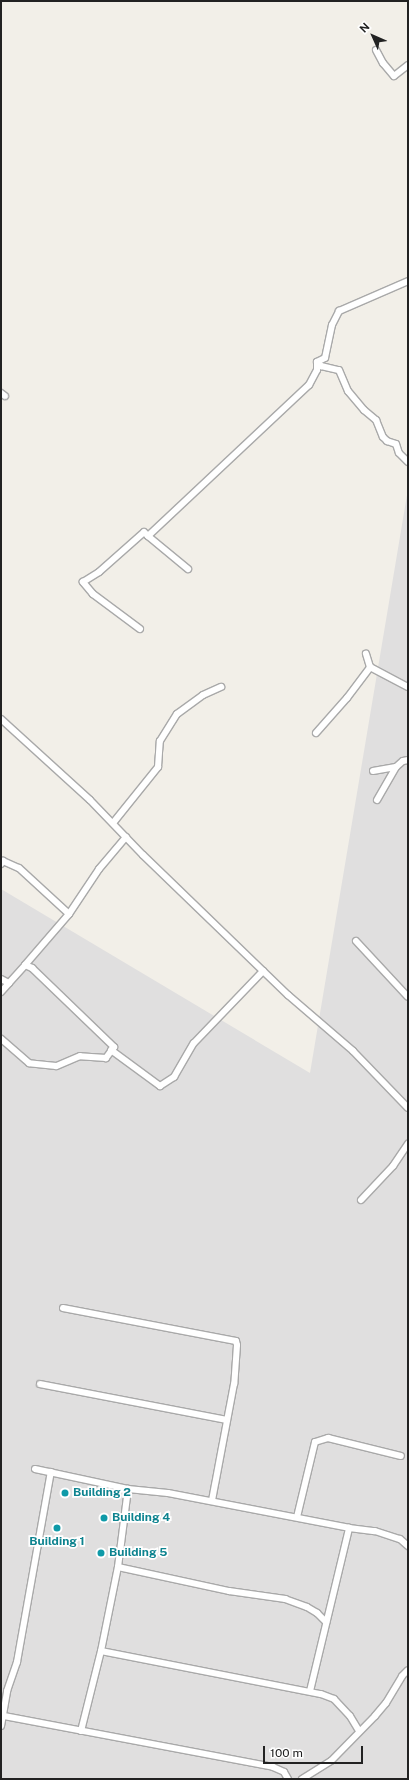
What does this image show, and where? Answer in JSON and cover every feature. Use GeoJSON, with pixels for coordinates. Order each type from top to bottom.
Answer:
{"type":"FeatureCollection","features":[{"type":"Feature","properties":{"kind":"street"},"geometry":{"type":"LineString","coordinates":[[376,50],[383,63],[394,76],[408,65]]}},
{"type":"Feature","properties":{"kind":"street"},"geometry":{"type":"LineString","coordinates":[[317,362],[325,358],[332,325],[339,311],[408,281]]}},
{"type":"Feature","properties":{"kind":"street"},"geometry":{"type":"LineString","coordinates":[[317,362],[321,366],[339,370],[348,391],[364,410],[376,420],[383,437],[396,444],[399,453],[408,462]]}},
{"type":"Feature","properties":{"kind":"street"},"geometry":{"type":"LineString","coordinates":[[148,536],[309,385],[317,370],[317,362]]}},
{"type":"Feature","properties":{"kind":"street"},"geometry":{"type":"LineString","coordinates":[[140,629],[93,594],[83,582],[100,572],[144,532],[188,569]]}},
{"type":"Feature","properties":{"kind":"street"},"geometry":{"type":"LineString","coordinates":[[366,654],[370,667],[408,687]]}},
{"type":"Feature","properties":{"kind":"street"},"geometry":{"type":"LineString","coordinates":[[316,733],[347,698],[370,667]]}},
{"type":"Feature","properties":{"kind":"street"},"geometry":{"type":"LineString","coordinates":[[113,823],[158,767],[160,741],[177,714],[202,695],[221,687]]}},
{"type":"Feature","properties":{"kind":"street"},"geometry":{"type":"LineString","coordinates":[[1,719],[113,823],[288,995],[352,1051],[408,1108]]}},
{"type":"Feature","properties":{"kind":"street"},"geometry":{"type":"LineString","coordinates":[[377,800],[396,767],[403,761],[408,760]]}},
{"type":"Feature","properties":{"kind":"street"},"geometry":{"type":"LineString","coordinates":[[373,770],[396,767]]}},
{"type":"Feature","properties":{"kind":"street"},"geometry":{"type":"LineString","coordinates":[[1,992],[69,914],[99,869],[126,837]]}},
{"type":"Feature","properties":{"kind":"street"},"geometry":{"type":"LineString","coordinates":[[1,864],[3,861],[19,868],[69,914]]}},
{"type":"Feature","properties":{"kind":"street"},"geometry":{"type":"LineString","coordinates":[[356,941],[408,997]]}},
{"type":"Feature","properties":{"kind":"street"},"geometry":{"type":"LineString","coordinates":[[1,1039],[29,1063],[56,1066],[80,1056],[106,1058],[114,1047],[32,968],[25,965]]}},
{"type":"Feature","properties":{"kind":"street"},"geometry":{"type":"LineString","coordinates":[[112,1050],[160,1086],[174,1077],[194,1043],[263,971]]}},
{"type":"Feature","properties":{"kind":"street"},"geometry":{"type":"LineString","coordinates":[[1,979],[9,983]]}},
{"type":"Feature","properties":{"kind":"street"},"geometry":{"type":"LineString","coordinates":[[360,1200],[393,1166],[408,1144]]}},
{"type":"Feature","properties":{"kind":"street"},"geometry":{"type":"LineString","coordinates":[[63,1308],[234,1339],[238,1345],[234,1384],[212,1500]]}},
{"type":"Feature","properties":{"kind":"street"},"geometry":{"type":"LineString","coordinates":[[40,1384],[227,1420]]}},
{"type":"Feature","properties":{"kind":"street"},"geometry":{"type":"LineString","coordinates":[[297,1517],[316,1442],[328,1438],[401,1456]]}},
{"type":"Feature","properties":{"kind":"street"},"geometry":{"type":"LineString","coordinates":[[35,1469],[128,1489],[168,1493],[212,1500],[350,1528],[375,1531],[400,1539],[408,1546]]}},
{"type":"Feature","properties":{"kind":"street"},"geometry":{"type":"LineString","coordinates":[[1,1726],[4,1716],[6,1691],[17,1662],[51,1472]]}},
{"type":"Feature","properties":{"kind":"street"},"geometry":{"type":"LineString","coordinates":[[81,1732],[101,1651],[118,1567],[128,1489]]}},
{"type":"Feature","properties":{"kind":"street"},"geometry":{"type":"LineString","coordinates":[[310,1691],[350,1528]]}},
{"type":"Feature","properties":{"kind":"street"},"geometry":{"type":"LineString","coordinates":[[118,1567],[229,1591],[285,1599],[307,1607],[317,1613],[326,1622]]}},
{"type":"Feature","properties":{"kind":"street"},"geometry":{"type":"LineString","coordinates":[[101,1651],[310,1691],[334,1699],[350,1716],[359,1731]]}},
{"type":"Feature","properties":{"kind":"street"},"geometry":{"type":"LineString","coordinates":[[302,1779],[331,1760],[386,1703],[402,1676],[408,1670]]}},
{"type":"Feature","properties":{"kind":"street"},"geometry":{"type":"LineString","coordinates":[[4,1716],[81,1732],[273,1767],[284,1772],[288,1779]]}},
{"type":"Feature","properties":{"kind":"shaded area"},"geometry":{"type":"Polygon","coordinates":[[[408,489],[408,1779],[1,1779],[1,889],[310,1073],[408,489]]]}},
{"type":"Feature","properties":{"kind":"place","name":"Building 2"},"geometry":{"type":"Point","coordinates":[65,1493]}},
{"type":"Feature","properties":{"kind":"place","name":"Building 4"},"geometry":{"type":"Point","coordinates":[104,1518]}},
{"type":"Feature","properties":{"kind":"place","name":"Building 1"},"geometry":{"type":"Point","coordinates":[57,1528]}},
{"type":"Feature","properties":{"kind":"place","name":"Building 5"},"geometry":{"type":"Point","coordinates":[101,1553]}}]}
